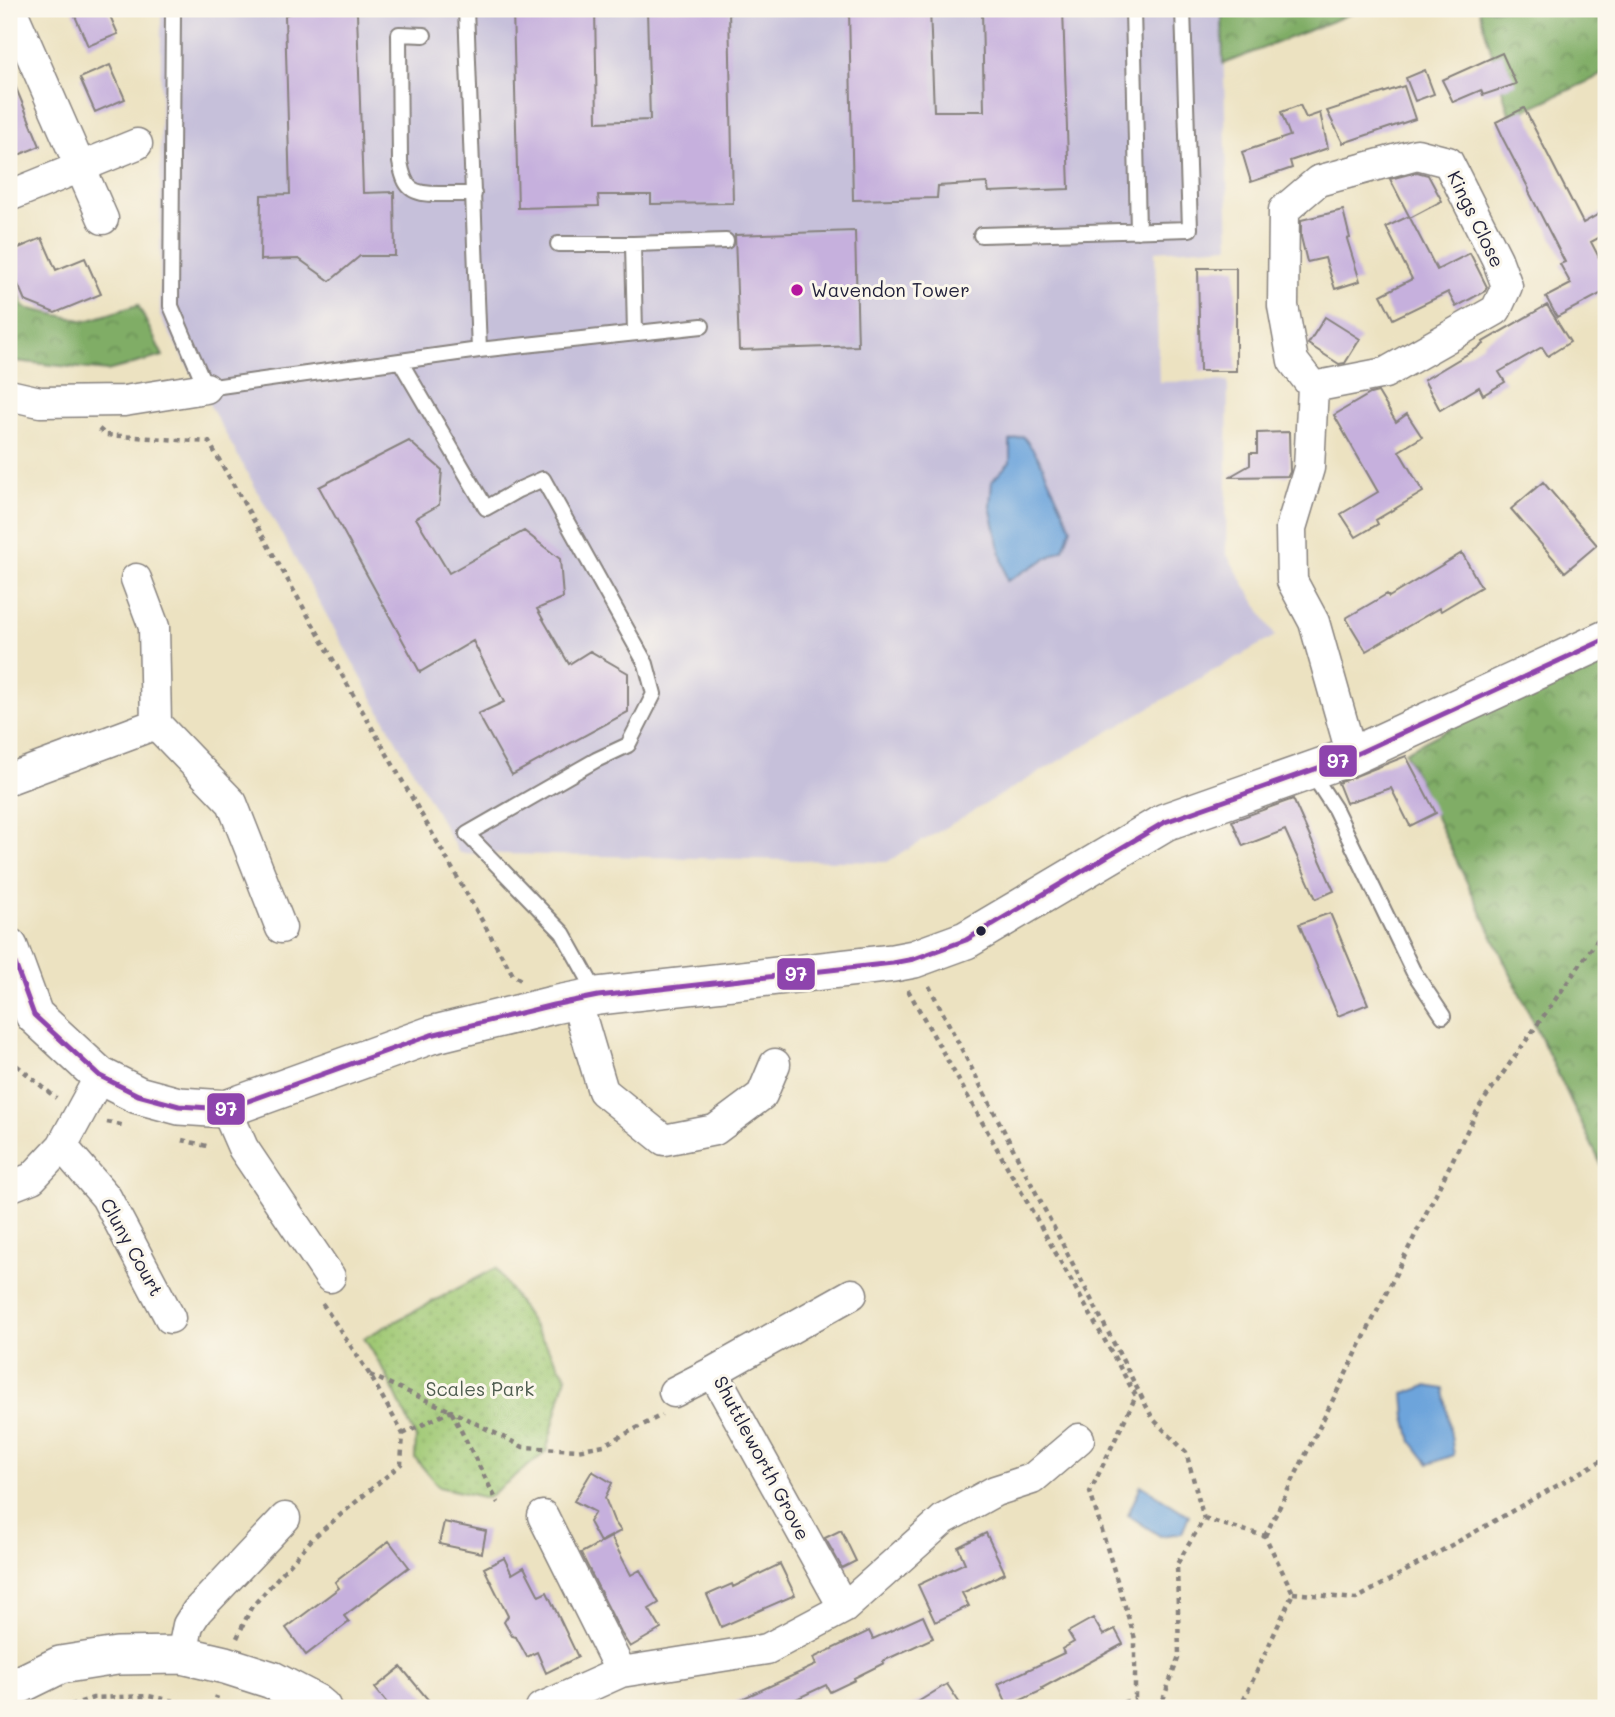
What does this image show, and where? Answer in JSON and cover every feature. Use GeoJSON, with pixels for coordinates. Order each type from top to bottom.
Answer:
{"type":"FeatureCollection","features":[{"type":"Feature","properties":{"kind":"street"},"geometry":{"type":"LineString","coordinates":[[11,9],[103,219]]}},
{"type":"Feature","properties":{"kind":"street"},"geometry":{"type":"LineString","coordinates":[[9,196],[137,144]]}},
{"type":"Feature","properties":{"kind":"street","name":"Kings Close"},"geometry":{"type":"LineString","coordinates":[[1417,154],[1448,162],[1497,260],[1507,286],[1496,310],[1385,373],[1313,387],[1293,361],[1283,306],[1284,210],[1318,181],[1417,154]]}},
{"type":"Feature","properties":{"kind":"street"},"geometry":{"type":"LineString","coordinates":[[1313,387],[1310,468],[1291,528],[1292,581],[1314,622],[1352,756]]}},
{"type":"Feature","properties":{"kind":"street"},"geometry":{"type":"LineString","coordinates":[[9,395],[40,402],[124,401],[206,388]]}},
{"type":"Feature","properties":{"kind":"street"},"geometry":{"type":"LineString","coordinates":[[136,579],[154,627],[156,724],[232,803],[281,928]]}},
{"type":"Feature","properties":{"kind":"street"},"geometry":{"type":"LineString","coordinates":[[9,947],[34,1015],[100,1076],[138,1095],[179,1106],[226,1109],[431,1035],[576,1000],[904,961],[966,940],[1165,821],[1352,756],[1606,639]]}},
{"type":"Feature","properties":{"kind":"street"},"geometry":{"type":"LineString","coordinates":[[9,779],[156,724]]}},
{"type":"Feature","properties":{"kind":"street"},"geometry":{"type":"LineString","coordinates":[[576,1000],[603,1091],[664,1140],[715,1130],[762,1095],[775,1064]]}},
{"type":"Feature","properties":{"kind":"street"},"geometry":{"type":"LineString","coordinates":[[9,1187],[32,1178],[62,1146],[100,1076]]}},
{"type":"Feature","properties":{"kind":"street"},"geometry":{"type":"LineString","coordinates":[[226,1109],[243,1148],[324,1287]]}},
{"type":"Feature","properties":{"kind":"street","name":"Cluny Court"},"geometry":{"type":"LineString","coordinates":[[62,1146],[106,1197],[170,1318]]}},
{"type":"Feature","properties":{"kind":"street","name":"Shuttleworth Grove"},"geometry":{"type":"LineString","coordinates":[[844,1608],[713,1371],[852,1294]]}},
{"type":"Feature","properties":{"kind":"street"},"geometry":{"type":"LineString","coordinates":[[674,1392],[713,1371]]}},
{"type":"Feature","properties":{"kind":"street"},"geometry":{"type":"LineString","coordinates":[[541,1708],[621,1672],[766,1649],[844,1608],[944,1519],[995,1491],[1032,1479],[1079,1439]]}},
{"type":"Feature","properties":{"kind":"street"},"geometry":{"type":"LineString","coordinates":[[543,1516],[621,1672]]}},
{"type":"Feature","properties":{"kind":"street"},"geometry":{"type":"LineString","coordinates":[[182,1655],[188,1625],[197,1611],[285,1518]]}},
{"type":"Feature","properties":{"kind":"street"},"geometry":{"type":"LineString","coordinates":[[9,1690],[61,1665],[117,1656],[182,1655],[272,1680],[321,1708]]}},
{"type":"Feature","properties":{"kind":"lane"},"geometry":{"type":"LineString","coordinates":[[173,9],[171,306],[206,388],[479,350],[702,326]]}},
{"type":"Feature","properties":{"kind":"lane"},"geometry":{"type":"LineString","coordinates":[[466,9],[479,350]]}},
{"type":"Feature","properties":{"kind":"lane"},"geometry":{"type":"LineString","coordinates":[[1133,9],[1138,230]]}},
{"type":"Feature","properties":{"kind":"lane"},"geometry":{"type":"LineString","coordinates":[[981,235],[1189,229],[1183,9]]}},
{"type":"Feature","properties":{"kind":"lane"},"geometry":{"type":"LineString","coordinates":[[424,35],[399,34],[400,162],[403,176],[408,186],[422,194],[474,194]]}},
{"type":"Feature","properties":{"kind":"lane"},"geometry":{"type":"LineString","coordinates":[[558,244],[726,241]]}},
{"type":"Feature","properties":{"kind":"lane"},"geometry":{"type":"LineString","coordinates":[[633,244],[635,333]]}},
{"type":"Feature","properties":{"kind":"lane"},"geometry":{"type":"LineString","coordinates":[[400,361],[486,508],[543,479],[646,664],[654,694],[628,745],[596,760],[467,834],[563,933],[576,1000]]}},
{"type":"Feature","properties":{"kind":"lane"},"geometry":{"type":"LineString","coordinates":[[1310,771],[1335,810],[1413,971],[1443,1016]]}},
{"type":"Feature","properties":{"kind":"path"},"geometry":{"type":"LineString","coordinates":[[65,402],[106,435],[209,442],[513,975],[576,1000]]}},
{"type":"Feature","properties":{"kind":"path"},"geometry":{"type":"LineString","coordinates":[[1265,1536],[1479,1107],[1606,928]]}},
{"type":"Feature","properties":{"kind":"path"},"geometry":{"type":"LineString","coordinates":[[904,961],[1153,1419],[1186,1452],[1204,1519],[1177,1564],[1178,1656],[1160,1708]]}},
{"type":"Feature","properties":{"kind":"path"},"geometry":{"type":"LineString","coordinates":[[904,961],[1136,1396],[1090,1492],[1135,1639],[1135,1699],[1141,1708]]}},
{"type":"Feature","properties":{"kind":"path"},"geometry":{"type":"LineString","coordinates":[[9,1059],[78,1115],[128,1127]]}},
{"type":"Feature","properties":{"kind":"path"},"geometry":{"type":"LineString","coordinates":[[178,1139],[222,1149]]}},
{"type":"Feature","properties":{"kind":"path"},"geometry":{"type":"LineString","coordinates":[[61,1708],[93,1698],[148,1696],[212,1708],[225,1665],[251,1608],[313,1538],[401,1464],[402,1433],[324,1287]]}},
{"type":"Feature","properties":{"kind":"path"},"geometry":{"type":"LineString","coordinates":[[370,1375],[523,1447],[577,1450],[604,1445],[681,1405],[674,1392]]}},
{"type":"Feature","properties":{"kind":"path"},"geometry":{"type":"LineString","coordinates":[[402,1433],[451,1411]]}},
{"type":"Feature","properties":{"kind":"path"},"geometry":{"type":"LineString","coordinates":[[451,1411],[498,1503]]}},
{"type":"Feature","properties":{"kind":"path"},"geometry":{"type":"LineString","coordinates":[[1293,1593],[1356,1599],[1606,1458]]}},
{"type":"Feature","properties":{"kind":"path"},"geometry":{"type":"LineString","coordinates":[[1204,1519],[1265,1536],[1293,1593]]}},
{"type":"Feature","properties":{"kind":"path"},"geometry":{"type":"LineString","coordinates":[[1240,1708],[1293,1593]]}},
{"type":"Feature","properties":{"kind":"path"},"geometry":{"type":"LineString","coordinates":[[1104,1708],[1135,1699]]}},
{"type":"Feature","properties":{"kind":"shaded area"},"geometry":{"type":"Polygon","coordinates":[[[161,9],[1222,9],[1229,246],[1155,251],[1159,382],[1228,381],[1226,553],[1275,636],[887,862],[459,853],[160,316],[161,9]]]}},
{"type":"Feature","properties":{"kind":"green space"},"geometry":{"type":"Polygon","coordinates":[[[1222,9],[1363,9],[1223,64],[1222,9]]]}},
{"type":"Feature","properties":{"kind":"green space"},"geometry":{"type":"Polygon","coordinates":[[[1479,9],[1606,9],[1606,73],[1510,117],[1479,9]]]}},
{"type":"Feature","properties":{"kind":"green space"},"geometry":{"type":"Polygon","coordinates":[[[9,272],[25,308],[86,321],[138,305],[163,356],[107,371],[15,361],[9,358],[9,272]]]}},
{"type":"Feature","properties":{"kind":"green space"},"geometry":{"type":"Polygon","coordinates":[[[1606,646],[1606,1175],[1405,752],[1606,646]]]}},
{"type":"Feature","properties":{"kind":"green space","name":"Scales Park"},"geometry":{"type":"Polygon","coordinates":[[[496,1268],[566,1376],[546,1452],[487,1498],[439,1487],[415,1458],[416,1438],[386,1374],[364,1338],[496,1268]]]}},
{"type":"Feature","properties":{"kind":"water"},"geometry":{"type":"Polygon","coordinates":[[[1023,436],[1039,458],[1071,528],[1063,549],[1007,581],[990,506],[992,481],[1010,462],[1010,441],[1023,436]]]}},
{"type":"Feature","properties":{"kind":"water"},"geometry":{"type":"Polygon","coordinates":[[[1426,1386],[1444,1389],[1454,1455],[1429,1464],[1412,1442],[1404,1394],[1426,1386]]]}},
{"type":"Feature","properties":{"kind":"water"},"geometry":{"type":"Polygon","coordinates":[[[1141,1485],[1189,1516],[1182,1533],[1160,1536],[1128,1515],[1141,1485]]]}},
{"type":"Feature","properties":{"kind":"building"},"geometry":{"type":"Polygon","coordinates":[[[72,9],[107,9],[118,34],[88,46],[72,9]]]}},
{"type":"Feature","properties":{"kind":"building"},"geometry":{"type":"Polygon","coordinates":[[[302,9],[344,9],[357,13],[363,193],[394,192],[395,256],[360,256],[330,281],[299,259],[260,260],[261,195],[290,194],[285,15],[302,9]]]}},
{"type":"Feature","properties":{"kind":"building"},"geometry":{"type":"Polygon","coordinates":[[[513,9],[595,9],[597,122],[650,120],[647,9],[729,9],[733,203],[651,204],[651,195],[598,195],[599,206],[518,208],[513,9]]]}},
{"type":"Feature","properties":{"kind":"building"},"geometry":{"type":"Polygon","coordinates":[[[849,9],[930,9],[934,111],[984,111],[982,9],[1063,9],[1069,189],[989,192],[987,183],[938,186],[937,198],[853,200],[849,9]]]}},
{"type":"Feature","properties":{"kind":"building"},"geometry":{"type":"Polygon","coordinates":[[[1502,53],[1516,84],[1483,95],[1481,90],[1453,102],[1442,80],[1502,53]]]}},
{"type":"Feature","properties":{"kind":"building"},"geometry":{"type":"Polygon","coordinates":[[[110,65],[125,99],[95,112],[80,78],[110,65]]]}},
{"type":"Feature","properties":{"kind":"building"},"geometry":{"type":"Polygon","coordinates":[[[1425,70],[1434,94],[1415,101],[1406,78],[1425,70]]]}},
{"type":"Feature","properties":{"kind":"building"},"geometry":{"type":"Polygon","coordinates":[[[9,71],[40,146],[9,159],[9,71]]]}},
{"type":"Feature","properties":{"kind":"building"},"geometry":{"type":"Polygon","coordinates":[[[1404,86],[1415,119],[1343,143],[1327,111],[1404,86]]]}},
{"type":"Feature","properties":{"kind":"building"},"geometry":{"type":"Polygon","coordinates":[[[1300,105],[1306,118],[1320,113],[1328,148],[1290,161],[1292,168],[1251,182],[1242,152],[1290,136],[1281,112],[1300,105]]]}},
{"type":"Feature","properties":{"kind":"building"},"geometry":{"type":"Polygon","coordinates":[[[1524,108],[1583,223],[1606,210],[1606,234],[1591,242],[1606,271],[1606,291],[1557,317],[1546,297],[1571,284],[1560,264],[1565,262],[1496,122],[1524,108]]]}},
{"type":"Feature","properties":{"kind":"building"},"geometry":{"type":"Polygon","coordinates":[[[1417,172],[1428,175],[1442,201],[1410,218],[1390,179],[1417,172]]]}},
{"type":"Feature","properties":{"kind":"building"},"geometry":{"type":"Polygon","coordinates":[[[1343,210],[1350,238],[1347,239],[1360,281],[1335,289],[1325,258],[1307,262],[1301,237],[1301,220],[1343,210]]]}},
{"type":"Feature","properties":{"kind":"building"},"geometry":{"type":"Polygon","coordinates":[[[1409,216],[1437,270],[1470,253],[1487,287],[1485,291],[1456,307],[1448,292],[1393,319],[1381,295],[1412,279],[1386,227],[1409,216]]]}},
{"type":"Feature","properties":{"kind":"building","name":"Wavendon Tower"},"geometry":{"type":"Polygon","coordinates":[[[855,231],[858,346],[739,350],[735,235],[855,231]]]}},
{"type":"Feature","properties":{"kind":"building"},"geometry":{"type":"Polygon","coordinates":[[[42,238],[56,270],[85,258],[101,294],[55,313],[25,301],[9,263],[9,252],[42,238]]]}},
{"type":"Feature","properties":{"kind":"building"},"geometry":{"type":"Polygon","coordinates":[[[1198,268],[1236,268],[1236,371],[1200,371],[1198,268]]]}},
{"type":"Feature","properties":{"kind":"building"},"geometry":{"type":"Polygon","coordinates":[[[1547,305],[1570,342],[1548,356],[1542,347],[1499,372],[1505,382],[1483,395],[1479,387],[1440,410],[1424,380],[1547,305]]]}},
{"type":"Feature","properties":{"kind":"building"},"geometry":{"type":"Polygon","coordinates":[[[1325,317],[1360,339],[1345,363],[1339,364],[1308,344],[1325,317]]]}},
{"type":"Feature","properties":{"kind":"building"},"geometry":{"type":"Polygon","coordinates":[[[1378,392],[1396,422],[1407,414],[1422,437],[1399,451],[1423,492],[1376,520],[1378,524],[1356,537],[1341,514],[1378,492],[1334,415],[1378,392]]]}},
{"type":"Feature","properties":{"kind":"building"},"geometry":{"type":"Polygon","coordinates":[[[1289,432],[1288,476],[1229,477],[1250,465],[1250,453],[1257,453],[1257,433],[1289,432]]]}},
{"type":"Feature","properties":{"kind":"building"},"geometry":{"type":"Polygon","coordinates":[[[409,441],[442,470],[439,505],[416,518],[449,573],[524,531],[560,559],[563,598],[537,609],[569,664],[590,651],[628,673],[628,712],[512,775],[478,714],[504,702],[473,641],[420,672],[319,487],[409,441]]]}},
{"type":"Feature","properties":{"kind":"building"},"geometry":{"type":"Polygon","coordinates":[[[1543,482],[1597,545],[1565,572],[1511,509],[1543,482]]]}},
{"type":"Feature","properties":{"kind":"building"},"geometry":{"type":"Polygon","coordinates":[[[1462,553],[1481,587],[1366,651],[1346,618],[1387,594],[1389,597],[1462,553]]]}},
{"type":"Feature","properties":{"kind":"building"},"geometry":{"type":"Polygon","coordinates":[[[1406,756],[1436,813],[1410,826],[1391,788],[1346,803],[1338,783],[1406,756]]]}},
{"type":"Feature","properties":{"kind":"building"},"geometry":{"type":"Polygon","coordinates":[[[1293,799],[1334,891],[1316,899],[1285,830],[1243,846],[1232,821],[1293,799]]]}},
{"type":"Feature","properties":{"kind":"building"},"geometry":{"type":"Polygon","coordinates":[[[1330,913],[1368,1004],[1338,1016],[1299,924],[1330,913]]]}},
{"type":"Feature","properties":{"kind":"building"},"geometry":{"type":"Polygon","coordinates":[[[592,1471],[612,1483],[605,1498],[621,1531],[600,1542],[589,1522],[595,1512],[574,1501],[592,1471]]]}},
{"type":"Feature","properties":{"kind":"building"},"geometry":{"type":"Polygon","coordinates":[[[444,1522],[486,1531],[482,1553],[439,1544],[444,1522]]]}},
{"type":"Feature","properties":{"kind":"building"},"geometry":{"type":"Polygon","coordinates":[[[841,1530],[856,1561],[842,1568],[825,1538],[841,1530]]]}},
{"type":"Feature","properties":{"kind":"building"},"geometry":{"type":"Polygon","coordinates":[[[986,1533],[1005,1573],[962,1593],[969,1606],[935,1622],[918,1585],[965,1563],[958,1547],[986,1533]]]}},
{"type":"Feature","properties":{"kind":"building"},"geometry":{"type":"Polygon","coordinates":[[[611,1537],[631,1575],[640,1570],[659,1603],[649,1609],[661,1629],[630,1647],[581,1553],[611,1537]]]}},
{"type":"Feature","properties":{"kind":"building"},"geometry":{"type":"Polygon","coordinates":[[[389,1541],[409,1567],[344,1616],[349,1622],[306,1655],[286,1628],[339,1588],[335,1582],[389,1541]]]}},
{"type":"Feature","properties":{"kind":"building"},"geometry":{"type":"Polygon","coordinates":[[[504,1558],[512,1574],[524,1567],[539,1596],[547,1592],[578,1657],[546,1673],[537,1652],[527,1657],[504,1622],[508,1616],[484,1568],[504,1558]]]}},
{"type":"Feature","properties":{"kind":"building"},"geometry":{"type":"Polygon","coordinates":[[[780,1564],[795,1595],[721,1627],[707,1595],[732,1584],[733,1587],[780,1564]]]}},
{"type":"Feature","properties":{"kind":"building"},"geometry":{"type":"Polygon","coordinates":[[[923,1616],[933,1638],[883,1661],[884,1663],[854,1678],[855,1680],[830,1692],[826,1685],[777,1708],[722,1708],[816,1665],[813,1658],[869,1631],[873,1639],[923,1616]]]}},
{"type":"Feature","properties":{"kind":"building"},"geometry":{"type":"Polygon","coordinates":[[[1093,1618],[1103,1635],[1115,1629],[1123,1644],[1042,1688],[1043,1690],[1008,1706],[998,1684],[1064,1653],[1062,1649],[1074,1642],[1068,1632],[1093,1618]]]}},
{"type":"Feature","properties":{"kind":"building"},"geometry":{"type":"Polygon","coordinates":[[[401,1667],[435,1708],[391,1708],[375,1688],[401,1667]]]}},
{"type":"Feature","properties":{"kind":"building"},"geometry":{"type":"Polygon","coordinates":[[[947,1684],[963,1708],[908,1708],[947,1684]]]}},
{"type":"Feature","properties":{"kind":"transit line","name":"97"},"geometry":{"type":"LineString","coordinates":[[9,947],[34,1015],[100,1076],[138,1095],[179,1106],[226,1109],[431,1035],[553,1005],[598,996],[914,959],[966,940],[1165,822],[1352,756],[1606,639]]}},
{"type":"Feature","properties":{"kind":"place","name":"Wavendon Tower"},"geometry":{"type":"Point","coordinates":[797,290]}}]}
